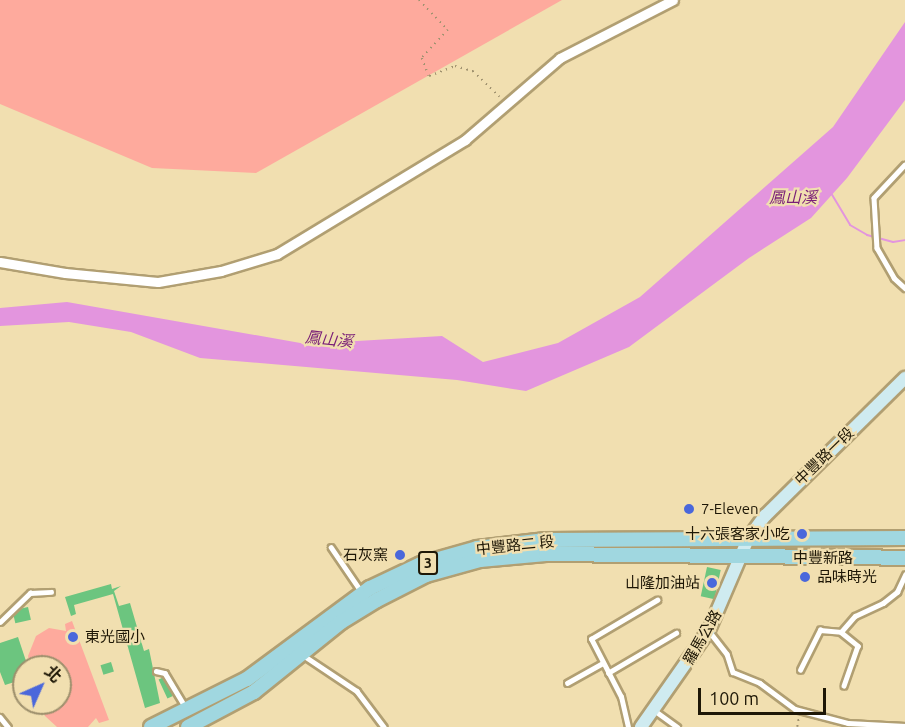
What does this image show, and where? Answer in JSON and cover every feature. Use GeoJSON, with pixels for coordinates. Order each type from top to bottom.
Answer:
{"type":"FeatureCollection","features":[{"type":"Feature","properties":{"kind":"main road","name":"中豐路一段"},"geometry":{"type":"LineString","coordinates":[[748,539],[779,501],[905,378]]}},
{"type":"Feature","properties":{"kind":"main road","name":"中豐新路"},"geometry":{"type":"LineString","coordinates":[[748,539],[905,538]]}},
{"type":"Feature","properties":{"kind":"main road","name":"羅馬公路"},"geometry":{"type":"LineString","coordinates":[[640,727],[709,630],[748,539]]}},
{"type":"Feature","properties":{"kind":"main road","name":"中豐路二 段"},"geometry":{"type":"LineString","coordinates":[[188,727],[254,692],[362,593],[413,575],[477,548],[546,540],[748,539]]}},
{"type":"Feature","properties":{"kind":"main road","name":"中豐路二 段"},"geometry":{"type":"LineString","coordinates":[[152,727],[297,653],[413,575],[480,560],[546,554],[741,557]]}},
{"type":"Feature","properties":{"kind":"main road","name":"中豐新路"},"geometry":{"type":"LineString","coordinates":[[741,557],[905,558]]}},
{"type":"Feature","properties":{"kind":"street"},"geometry":{"type":"LineString","coordinates":[[0,262],[65,273],[158,282],[222,271],[277,254],[465,140],[505,109],[560,58],[674,0]]}},
{"type":"Feature","properties":{"kind":"lane"},"geometry":{"type":"LineString","coordinates":[[905,165],[874,198],[877,248],[894,278],[905,288]]}},
{"type":"Feature","properties":{"kind":"lane"},"geometry":{"type":"LineString","coordinates":[[331,547],[362,593]]}},
{"type":"Feature","properties":{"kind":"lane"},"geometry":{"type":"LineString","coordinates":[[842,632],[855,616],[884,603],[897,592],[905,576]]}},
{"type":"Feature","properties":{"kind":"lane"},"geometry":{"type":"LineString","coordinates":[[0,622],[30,593],[51,592]]}},
{"type":"Feature","properties":{"kind":"lane"},"geometry":{"type":"LineString","coordinates":[[628,727],[621,697],[591,639],[657,600]]}},
{"type":"Feature","properties":{"kind":"lane"},"geometry":{"type":"LineString","coordinates":[[709,630],[727,654],[734,672],[760,683],[782,702],[800,710],[848,723],[905,726]]}},
{"type":"Feature","properties":{"kind":"lane"},"geometry":{"type":"LineString","coordinates":[[800,669],[820,630],[842,632],[858,646],[844,686]]}},
{"type":"Feature","properties":{"kind":"lane"},"geometry":{"type":"LineString","coordinates":[[608,673],[676,633]]}},
{"type":"Feature","properties":{"kind":"lane"},"geometry":{"type":"LineString","coordinates":[[297,653],[357,691],[384,727]]}},
{"type":"Feature","properties":{"kind":"lane"},"geometry":{"type":"LineString","coordinates":[[567,683],[603,663]]}},
{"type":"Feature","properties":{"kind":"lane"},"geometry":{"type":"LineString","coordinates":[[156,671],[165,673],[186,709]]}},
{"type":"Feature","properties":{"kind":"lane"},"geometry":{"type":"LineString","coordinates":[[654,710],[677,727]]}},
{"type":"Feature","properties":{"kind":"lane"},"geometry":{"type":"LineString","coordinates":[[0,717],[8,727]]}},
{"type":"Feature","properties":{"kind":"path"},"geometry":{"type":"LineString","coordinates":[[418,0],[448,30],[422,58],[429,76],[455,66],[473,71],[497,92],[505,109]]}},
{"type":"Feature","properties":{"kind":"path"},"geometry":{"type":"LineString","coordinates":[[797,727],[800,710]]}},
{"type":"Feature","properties":{"kind":"shaded area"},"geometry":{"type":"Polygon","coordinates":[[[0,0],[562,0],[256,173],[152,168],[0,104],[0,0]]]}},
{"type":"Feature","properties":{"kind":"shaded area"},"geometry":{"type":"Polygon","coordinates":[[[72,621],[109,720],[99,723],[96,718],[88,727],[57,727],[45,716],[72,715],[72,655],[28,655],[36,636],[49,628],[66,631],[65,624],[72,621]]]}},
{"type":"Feature","properties":{"kind":"water","name":"鳳山溪"},"geometry":{"type":"Polygon","coordinates":[[[905,22],[905,100],[847,178],[811,218],[749,258],[629,347],[526,391],[457,380],[200,358],[131,332],[69,322],[0,326],[0,308],[67,302],[306,344],[442,336],[483,362],[558,343],[640,297],[833,127],[905,22]]]}},
{"type":"Feature","properties":{"kind":"building","name":"山隆加油站"},"geometry":{"type":"Polygon","coordinates":[[[707,567],[721,570],[714,599],[701,596],[707,567]]]}},
{"type":"Feature","properties":{"kind":"building"},"geometry":{"type":"Polygon","coordinates":[[[111,584],[112,589],[121,586],[114,591],[119,606],[130,603],[144,651],[149,649],[160,703],[145,708],[113,594],[74,605],[76,614],[71,616],[65,597],[111,584]]]}},
{"type":"Feature","properties":{"kind":"building"},"geometry":{"type":"Polygon","coordinates":[[[28,607],[31,620],[15,623],[12,611],[28,607]]]}},
{"type":"Feature","properties":{"kind":"building"},"geometry":{"type":"Polygon","coordinates":[[[18,637],[24,655],[12,655],[12,683],[5,685],[0,672],[0,643],[18,637]]]}},
{"type":"Feature","properties":{"kind":"building"},"geometry":{"type":"Polygon","coordinates":[[[111,662],[114,672],[103,675],[100,665],[111,662]]]}},
{"type":"Feature","properties":{"kind":"building"},"geometry":{"type":"Polygon","coordinates":[[[164,677],[173,696],[167,699],[159,680],[164,677]]]}},
{"type":"Feature","properties":{"kind":"waterway"},"geometry":{"type":"LineString","coordinates":[[831,193],[850,225],[867,235],[893,242],[905,240]]}},
{"type":"Feature","properties":{"kind":"place","name":"7-Eleven"},"geometry":{"type":"Point","coordinates":[689,509]}},
{"type":"Feature","properties":{"kind":"place","name":"十六張客家小吃"},"geometry":{"type":"Point","coordinates":[802,534]}},
{"type":"Feature","properties":{"kind":"place","name":"石灰窯"},"geometry":{"type":"Point","coordinates":[400,555]}},
{"type":"Feature","properties":{"kind":"place","name":"品味時光"},"geometry":{"type":"Point","coordinates":[805,577]}},
{"type":"Feature","properties":{"kind":"place","name":"山隆加油站"},"geometry":{"type":"Point","coordinates":[712,583]}},
{"type":"Feature","properties":{"kind":"place","name":"東光國小"},"geometry":{"type":"Point","coordinates":[73,637]}}]}
